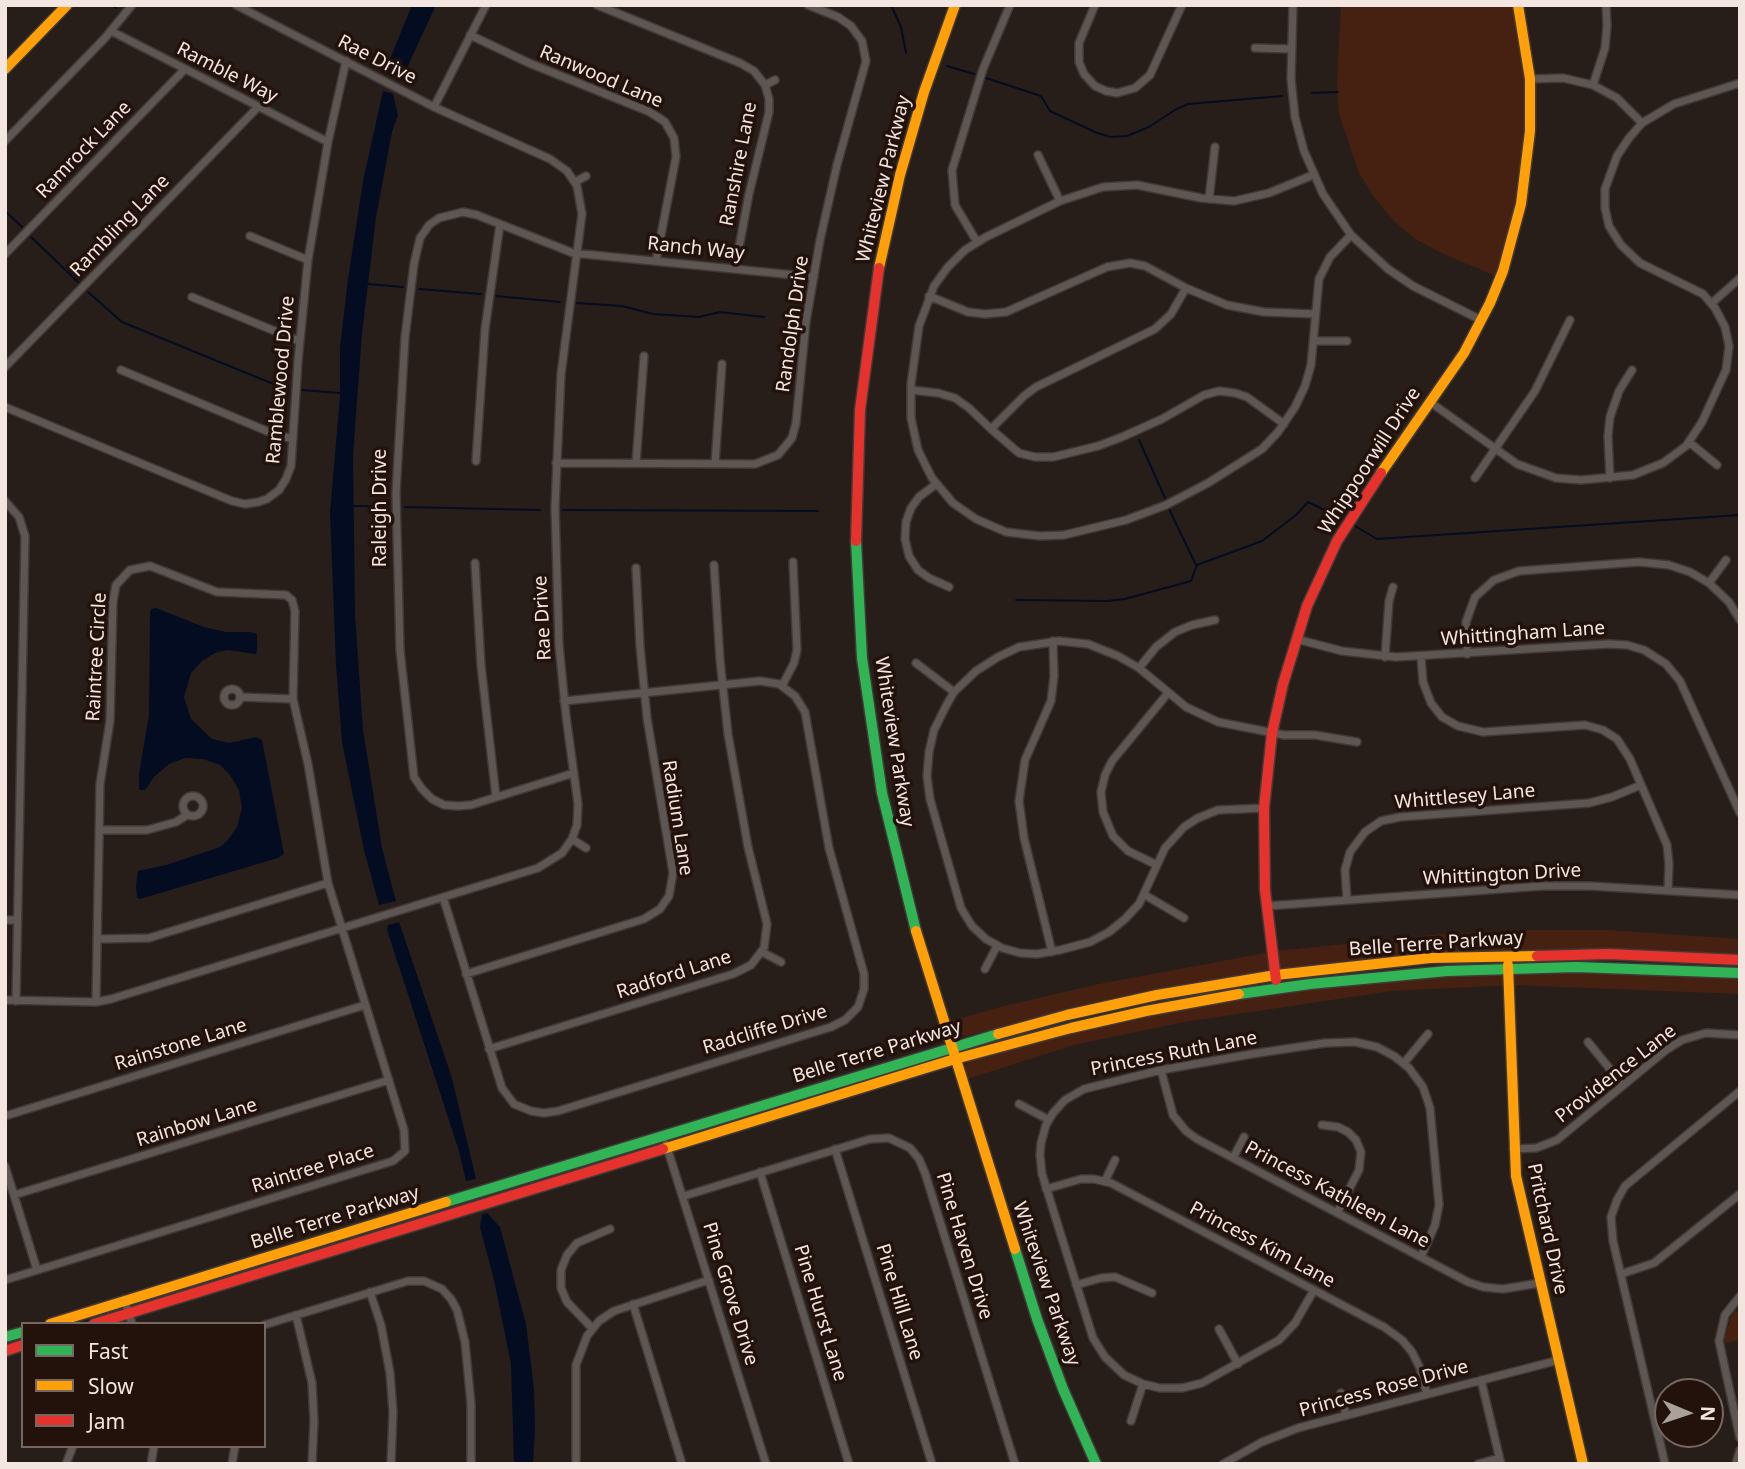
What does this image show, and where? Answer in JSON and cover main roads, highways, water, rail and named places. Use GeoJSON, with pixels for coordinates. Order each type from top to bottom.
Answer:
{"type":"FeatureCollection","features":[{"type":"Feature","properties":{"kind":"main road"},"geometry":{"type":"LineString","coordinates":[[5,69],[67,5]]}},
{"type":"Feature","properties":{"kind":"main road","name":"Whiteview Parkway"},"geometry":{"type":"LineString","coordinates":[[955,5],[913,126],[881,258],[862,386],[856,522],[861,639],[877,762],[902,881],[951,1047],[1040,1327],[1067,1399],[1096,1464]]}},
{"type":"Feature","properties":{"kind":"main road","name":"Whippoorwill Drive"},"geometry":{"type":"LineString","coordinates":[[1278,988],[1267,905],[1264,808],[1272,733],[1296,639],[1321,575],[1351,516],[1460,359],[1503,271],[1521,204],[1529,148],[1530,79],[1518,5]]}},
{"type":"Feature","properties":{"kind":"main road","name":"Belle Terre Parkway"},"geometry":{"type":"LineString","coordinates":[[57,1322],[951,1047],[1068,1015],[1157,995],[1276,975],[1430,958],[1649,955],[1740,960]]}},
{"type":"Feature","properties":{"kind":"main road","name":"Pritchard Drive"},"geometry":{"type":"LineString","coordinates":[[1508,956],[1516,1175],[1583,1464]]}},
{"type":"Feature","properties":{"kind":"main road","name":"Belle Terre Parkway"},"geometry":{"type":"LineString","coordinates":[[108,1322],[130,1319],[667,1147],[955,1059],[1107,1019],[1189,1002],[1278,988],[1383,976],[1508,968],[1648,968],[1740,973]]}},
{"type":"Feature","properties":{"kind":"water"},"geometry":{"type":"Polygon","coordinates":[[[412,5],[436,5],[405,72],[397,78],[387,74],[388,64],[412,5]]]}},
{"type":"Feature","properties":{"kind":"water"},"geometry":{"type":"Polygon","coordinates":[[[383,91],[393,94],[398,115],[392,132],[376,217],[362,334],[353,455],[355,614],[363,730],[382,848],[396,901],[379,905],[364,850],[342,742],[330,512],[340,396],[340,347],[348,279],[363,181],[383,91]]]}},
{"type":"Feature","properties":{"kind":"water"},"geometry":{"type":"Polygon","coordinates":[[[156,608],[204,627],[257,634],[255,654],[227,650],[202,661],[191,673],[184,697],[191,719],[212,739],[230,743],[256,737],[262,740],[284,854],[140,899],[137,897],[136,886],[138,871],[166,865],[220,847],[237,827],[242,808],[239,790],[230,775],[220,765],[203,759],[185,758],[169,764],[154,777],[145,790],[139,790],[139,774],[149,715],[150,614],[151,609],[156,608]]]}},
{"type":"Feature","properties":{"kind":"water"},"geometry":{"type":"Polygon","coordinates":[[[399,922],[452,1078],[476,1179],[466,1181],[459,1151],[387,930],[388,925],[399,922]]]}},
{"type":"Feature","properties":{"kind":"water"},"geometry":{"type":"Polygon","coordinates":[[[487,1213],[500,1227],[526,1324],[534,1389],[533,1464],[514,1464],[511,1364],[480,1227],[482,1214],[487,1213]]]}},
{"type":"Feature","properties":{"kind":"waterway"},"geometry":{"type":"LineString","coordinates":[[112,5],[116,8]]}},
{"type":"Feature","properties":{"kind":"waterway"},"geometry":{"type":"LineString","coordinates":[[891,5],[901,27],[906,53]]}},
{"type":"Feature","properties":{"kind":"waterway"},"geometry":{"type":"LineString","coordinates":[[947,66],[974,74]]}},
{"type":"Feature","properties":{"kind":"waterway"},"geometry":{"type":"LineString","coordinates":[[986,78],[1041,96],[1050,111],[1111,137],[1127,136],[1149,127],[1188,104],[1282,96]]}},
{"type":"Feature","properties":{"kind":"waterway"},"geometry":{"type":"LineString","coordinates":[[1312,93],[1338,92]]}},
{"type":"Feature","properties":{"kind":"waterway"},"geometry":{"type":"LineString","coordinates":[[5,211],[22,227]]}},
{"type":"Feature","properties":{"kind":"waterway"},"geometry":{"type":"LineString","coordinates":[[31,237],[78,282]]}},
{"type":"Feature","properties":{"kind":"waterway"},"geometry":{"type":"LineString","coordinates":[[368,284],[403,287]]}},
{"type":"Feature","properties":{"kind":"waterway"},"geometry":{"type":"LineString","coordinates":[[419,289],[481,294]]}},
{"type":"Feature","properties":{"kind":"waterway"},"geometry":{"type":"LineString","coordinates":[[88,292],[122,322],[288,390]]}},
{"type":"Feature","properties":{"kind":"waterway"},"geometry":{"type":"LineString","coordinates":[[496,296],[560,302]]}},
{"type":"Feature","properties":{"kind":"waterway"},"geometry":{"type":"LineString","coordinates":[[577,303],[622,306],[653,314],[699,317],[720,312],[764,317]]}},
{"type":"Feature","properties":{"kind":"waterway"},"geometry":{"type":"LineString","coordinates":[[302,390],[340,393]]}},
{"type":"Feature","properties":{"kind":"waterway"},"geometry":{"type":"LineString","coordinates":[[1139,440],[1165,498]]}},
{"type":"Feature","properties":{"kind":"waterway"},"geometry":{"type":"LineString","coordinates":[[1016,600],[1125,599],[1191,581],[1197,565],[1262,541],[1296,515],[1308,502],[1341,518]]}},
{"type":"Feature","properties":{"kind":"waterway"},"geometry":{"type":"LineString","coordinates":[[353,506],[387,506]]}},
{"type":"Feature","properties":{"kind":"waterway"},"geometry":{"type":"LineString","coordinates":[[405,507],[540,510]]}},
{"type":"Feature","properties":{"kind":"waterway"},"geometry":{"type":"LineString","coordinates":[[1169,509],[1196,565]]}},
{"type":"Feature","properties":{"kind":"waterway"},"geometry":{"type":"LineString","coordinates":[[563,510],[818,511]]}},
{"type":"Feature","properties":{"kind":"waterway"},"geometry":{"type":"LineString","coordinates":[[1355,526],[1377,539],[1740,515]]}}]}
